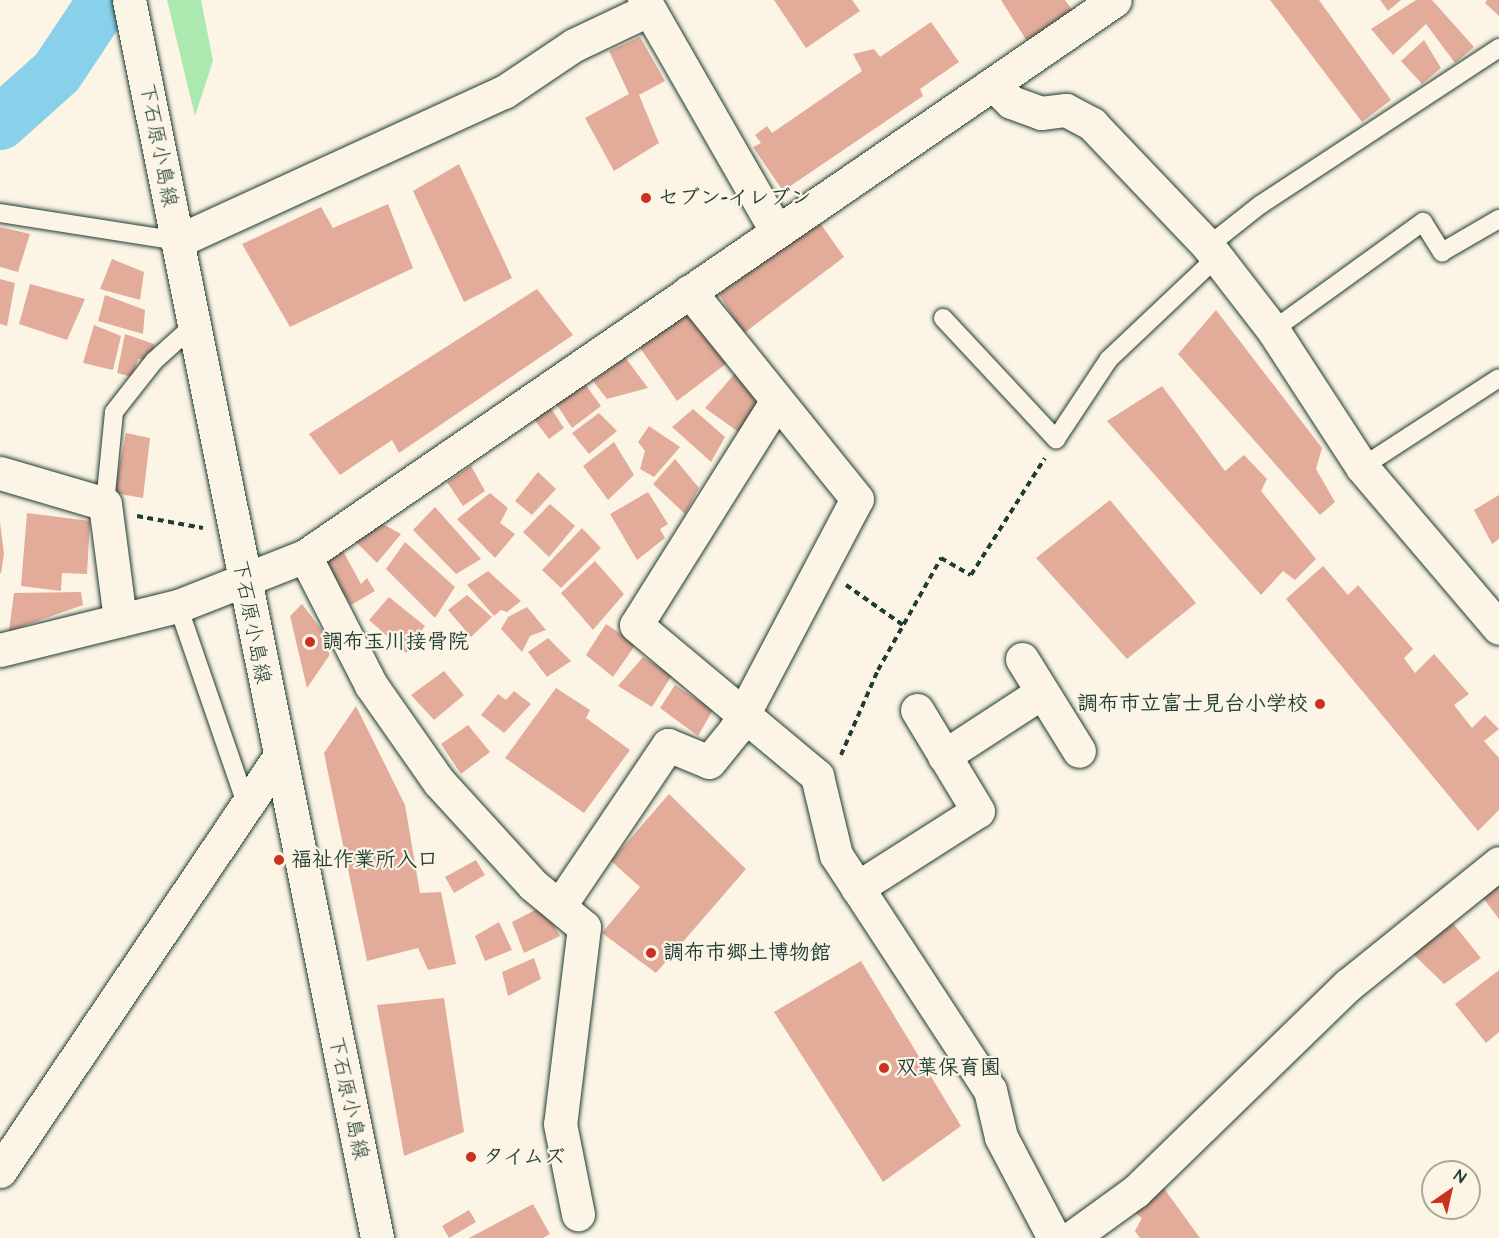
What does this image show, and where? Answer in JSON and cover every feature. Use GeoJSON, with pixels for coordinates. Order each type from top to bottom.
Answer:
{"type":"FeatureCollection","features":[{"type":"Feature","properties":{"kind":"street"},"geometry":{"type":"LineString","coordinates":[[0,650],[177,606],[243,585],[304,556],[1115,0]]}},
{"type":"Feature","properties":{"kind":"street","name":"下石原小島線"},"geometry":{"type":"LineString","coordinates":[[129,3],[178,242],[277,761],[377,1238]]}},
{"type":"Feature","properties":{"kind":"street"},"geometry":{"type":"LineString","coordinates":[[178,242],[504,92],[574,45],[646,5],[777,232]]}},
{"type":"Feature","properties":{"kind":"street"},"geometry":{"type":"LineString","coordinates":[[993,84],[1011,102],[1041,113],[1066,111],[1092,124],[1213,251],[1274,330],[1362,467],[1499,628]]}},
{"type":"Feature","properties":{"kind":"street"},"geometry":{"type":"LineString","coordinates":[[560,905],[668,745],[709,762],[744,717],[857,499],[776,402],[689,291]]}},
{"type":"Feature","properties":{"kind":"street"},"geometry":{"type":"LineString","coordinates":[[776,402],[636,625],[817,776],[836,855],[990,1089],[1000,1137],[1054,1238]]}},
{"type":"Feature","properties":{"kind":"street"},"geometry":{"type":"LineString","coordinates":[[0,473],[105,504],[120,620]]}},
{"type":"Feature","properties":{"kind":"street"},"geometry":{"type":"LineString","coordinates":[[304,556],[371,686],[439,782],[533,885],[584,927],[560,1124],[579,1214]]}},
{"type":"Feature","properties":{"kind":"street"},"geometry":{"type":"LineString","coordinates":[[1022,659],[1079,751]]}},
{"type":"Feature","properties":{"kind":"street"},"geometry":{"type":"LineString","coordinates":[[944,756],[1042,693]]}},
{"type":"Feature","properties":{"kind":"street"},"geometry":{"type":"LineString","coordinates":[[857,888],[978,811],[917,710]]}},
{"type":"Feature","properties":{"kind":"street"},"geometry":{"type":"LineString","coordinates":[[0,1171],[277,761]]}},
{"type":"Feature","properties":{"kind":"street"},"geometry":{"type":"LineString","coordinates":[[1071,1238],[1136,1191],[1365,970],[1499,863]]}},
{"type":"Feature","properties":{"kind":"lane"},"geometry":{"type":"LineString","coordinates":[[943,318],[1056,439],[1109,359],[1213,251],[1269,198],[1499,48]]}},
{"type":"Feature","properties":{"kind":"lane"},"geometry":{"type":"LineString","coordinates":[[0,213],[178,242]]}},
{"type":"Feature","properties":{"kind":"lane"},"geometry":{"type":"LineString","coordinates":[[1274,330],[1423,222],[1442,252],[1499,219]]}},
{"type":"Feature","properties":{"kind":"lane"},"geometry":{"type":"LineString","coordinates":[[105,504],[114,412],[154,361],[194,325]]}},
{"type":"Feature","properties":{"kind":"lane"},"geometry":{"type":"LineString","coordinates":[[1362,467],[1499,378]]}},
{"type":"Feature","properties":{"kind":"lane"},"geometry":{"type":"LineString","coordinates":[[177,606],[247,806]]}},
{"type":"Feature","properties":{"kind":"path"},"geometry":{"type":"LineString","coordinates":[[821,792],[903,625],[941,558],[971,575],[1056,439]]}},
{"type":"Feature","properties":{"kind":"path"},"geometry":{"type":"LineString","coordinates":[[105,504],[153,522],[204,528]]}},
{"type":"Feature","properties":{"kind":"path"},"geometry":{"type":"LineString","coordinates":[[821,568],[903,625]]}},
{"type":"Feature","properties":{"kind":"green space"},"geometry":{"type":"Polygon","coordinates":[[[167,0],[201,0],[213,61],[195,116],[167,0]]]}},
{"type":"Feature","properties":{"kind":"building"},"geometry":{"type":"Polygon","coordinates":[[[774,0],[852,0],[860,11],[806,48],[774,0]]]}},
{"type":"Feature","properties":{"kind":"building"},"geometry":{"type":"Polygon","coordinates":[[[1001,0],[1065,0],[1075,14],[1030,46],[1001,0]]]}},
{"type":"Feature","properties":{"kind":"building"},"geometry":{"type":"Polygon","coordinates":[[[1270,0],[1319,0],[1391,100],[1362,122],[1270,0]]]}},
{"type":"Feature","properties":{"kind":"building"},"geometry":{"type":"Polygon","coordinates":[[[1380,0],[1401,0],[1388,11],[1380,0]]]}},
{"type":"Feature","properties":{"kind":"building"},"geometry":{"type":"Polygon","coordinates":[[[1416,0],[1432,0],[1474,47],[1455,63],[1426,24],[1393,55],[1371,29],[1416,0]]]}},
{"type":"Feature","properties":{"kind":"building"},"geometry":{"type":"Polygon","coordinates":[[[1487,0],[1499,0],[1499,16],[1485,3],[1487,0]]]}},
{"type":"Feature","properties":{"kind":"building"},"geometry":{"type":"Polygon","coordinates":[[[931,22],[959,62],[920,89],[923,96],[783,191],[753,147],[761,143],[755,135],[767,126],[772,133],[862,71],[853,54],[874,49],[880,57],[931,22]]]}},
{"type":"Feature","properties":{"kind":"building"},"geometry":{"type":"Polygon","coordinates":[[[640,37],[665,81],[639,95],[659,143],[614,171],[585,118],[629,94],[609,51],[640,37]]]}},
{"type":"Feature","properties":{"kind":"building"},"geometry":{"type":"Polygon","coordinates":[[[1424,40],[1441,68],[1422,84],[1401,61],[1424,40]]]}},
{"type":"Feature","properties":{"kind":"building"},"geometry":{"type":"Polygon","coordinates":[[[459,164],[512,278],[464,302],[413,191],[459,164]]]}},
{"type":"Feature","properties":{"kind":"building"},"geometry":{"type":"Polygon","coordinates":[[[388,204],[413,268],[290,327],[242,244],[321,207],[333,228],[388,204]]]}},
{"type":"Feature","properties":{"kind":"building"},"geometry":{"type":"Polygon","coordinates":[[[815,216],[844,257],[743,334],[719,294],[740,277],[739,268],[815,216]]]}},
{"type":"Feature","properties":{"kind":"building"},"geometry":{"type":"Polygon","coordinates":[[[0,227],[30,234],[18,272],[0,267],[0,227]]]}},
{"type":"Feature","properties":{"kind":"building"},"geometry":{"type":"Polygon","coordinates":[[[112,259],[144,272],[140,300],[100,289],[112,259]]]}},
{"type":"Feature","properties":{"kind":"building"},"geometry":{"type":"Polygon","coordinates":[[[0,279],[15,283],[7,326],[0,324],[0,279]]]}},
{"type":"Feature","properties":{"kind":"building"},"geometry":{"type":"Polygon","coordinates":[[[30,284],[85,299],[67,340],[19,324],[30,284]]]}},
{"type":"Feature","properties":{"kind":"building"},"geometry":{"type":"Polygon","coordinates":[[[537,289],[573,335],[399,453],[392,440],[340,475],[309,434],[537,289]]]}},
{"type":"Feature","properties":{"kind":"building"},"geometry":{"type":"Polygon","coordinates":[[[105,295],[145,310],[143,334],[98,321],[105,295]]]}},
{"type":"Feature","properties":{"kind":"building"},"geometry":{"type":"Polygon","coordinates":[[[688,302],[731,360],[677,401],[636,342],[688,302]]]}},
{"type":"Feature","properties":{"kind":"building"},"geometry":{"type":"Polygon","coordinates":[[[1216,310],[1322,448],[1316,469],[1335,502],[1320,515],[1178,354],[1216,310]]]}},
{"type":"Feature","properties":{"kind":"building"},"geometry":{"type":"Polygon","coordinates":[[[94,325],[121,336],[113,370],[83,363],[94,325]]]}},
{"type":"Feature","properties":{"kind":"building"},"geometry":{"type":"Polygon","coordinates":[[[125,334],[154,344],[154,361],[138,359],[132,377],[117,373],[125,334]]]}},
{"type":"Feature","properties":{"kind":"building"},"geometry":{"type":"Polygon","coordinates":[[[625,357],[648,388],[607,399],[593,381],[625,357]]]}},
{"type":"Feature","properties":{"kind":"building"},"geometry":{"type":"Polygon","coordinates":[[[737,371],[760,394],[744,436],[705,408],[737,371]]]}},
{"type":"Feature","properties":{"kind":"building"},"geometry":{"type":"Polygon","coordinates":[[[582,380],[601,406],[572,428],[553,399],[582,380]]]}},
{"type":"Feature","properties":{"kind":"building"},"geometry":{"type":"Polygon","coordinates":[[[1162,386],[1225,471],[1244,455],[1267,479],[1261,491],[1316,559],[1295,580],[1283,571],[1261,595],[1107,421],[1162,386]]]}},
{"type":"Feature","properties":{"kind":"building"},"geometry":{"type":"Polygon","coordinates":[[[548,404],[564,428],[549,439],[530,414],[548,404]]]}},
{"type":"Feature","properties":{"kind":"building"},"geometry":{"type":"Polygon","coordinates":[[[693,409],[725,437],[711,462],[672,427],[693,409]]]}},
{"type":"Feature","properties":{"kind":"building"},"geometry":{"type":"Polygon","coordinates":[[[599,413],[617,431],[589,454],[572,433],[599,413]]]}},
{"type":"Feature","properties":{"kind":"building"},"geometry":{"type":"Polygon","coordinates":[[[649,426],[680,447],[654,477],[640,469],[645,451],[638,442],[649,426]]]}},
{"type":"Feature","properties":{"kind":"building"},"geometry":{"type":"Polygon","coordinates":[[[126,433],[150,438],[143,498],[114,493],[126,433]]]}},
{"type":"Feature","properties":{"kind":"building"},"geometry":{"type":"Polygon","coordinates":[[[614,442],[634,475],[608,500],[583,466],[614,442]]]}},
{"type":"Feature","properties":{"kind":"building"},"geometry":{"type":"Polygon","coordinates":[[[675,459],[699,488],[685,514],[653,484],[675,459]]]}},
{"type":"Feature","properties":{"kind":"building"},"geometry":{"type":"Polygon","coordinates":[[[471,466],[485,491],[463,506],[447,482],[471,466]]]}},
{"type":"Feature","properties":{"kind":"building"},"geometry":{"type":"Polygon","coordinates":[[[538,472],[556,489],[532,515],[515,501],[538,472]]]}},
{"type":"Feature","properties":{"kind":"building"},"geometry":{"type":"Polygon","coordinates":[[[648,492],[668,524],[660,529],[665,538],[637,560],[610,514],[648,492]]]}},
{"type":"Feature","properties":{"kind":"building"},"geometry":{"type":"Polygon","coordinates":[[[490,493],[508,508],[500,523],[515,534],[495,558],[457,519],[490,493]]]}},
{"type":"Feature","properties":{"kind":"building"},"geometry":{"type":"Polygon","coordinates":[[[1499,495],[1499,539],[1492,544],[1474,510],[1499,495]]]}},
{"type":"Feature","properties":{"kind":"building"},"geometry":{"type":"Polygon","coordinates":[[[1110,500],[1196,603],[1127,659],[1036,558],[1110,500]]]}},
{"type":"Feature","properties":{"kind":"building"},"geometry":{"type":"Polygon","coordinates":[[[550,504],[575,526],[549,557],[523,532],[550,504]]]}},
{"type":"Feature","properties":{"kind":"building"},"geometry":{"type":"Polygon","coordinates":[[[435,507],[481,559],[456,574],[413,530],[435,507]]]}},
{"type":"Feature","properties":{"kind":"building"},"geometry":{"type":"Polygon","coordinates":[[[27,513],[90,521],[87,574],[62,573],[61,591],[21,586],[27,513]]]}},
{"type":"Feature","properties":{"kind":"building"},"geometry":{"type":"Polygon","coordinates":[[[0,522],[4,554],[1,573],[0,573],[0,522]]]}},
{"type":"Feature","properties":{"kind":"building"},"geometry":{"type":"Polygon","coordinates":[[[381,523],[401,534],[377,563],[353,539],[381,523]]]}},
{"type":"Feature","properties":{"kind":"building"},"geometry":{"type":"Polygon","coordinates":[[[582,528],[601,548],[561,588],[542,570],[582,528]]]}},
{"type":"Feature","properties":{"kind":"building"},"geometry":{"type":"Polygon","coordinates":[[[405,542],[455,587],[435,618],[386,569],[405,542]]]}},
{"type":"Feature","properties":{"kind":"building"},"geometry":{"type":"Polygon","coordinates":[[[343,551],[361,584],[367,578],[375,591],[351,605],[324,563],[343,551]]]}},
{"type":"Feature","properties":{"kind":"building"},"geometry":{"type":"Polygon","coordinates":[[[595,561],[624,594],[593,630],[561,593],[595,561]]]}},
{"type":"Feature","properties":{"kind":"building"},"geometry":{"type":"Polygon","coordinates":[[[1323,566],[1348,595],[1358,585],[1413,649],[1404,658],[1415,673],[1434,654],[1469,694],[1454,705],[1472,728],[1485,715],[1499,729],[1484,741],[1499,758],[1499,810],[1478,831],[1286,599],[1323,566]]]}},
{"type":"Feature","properties":{"kind":"building"},"geometry":{"type":"Polygon","coordinates":[[[488,571],[521,601],[507,612],[501,610],[494,616],[467,585],[488,571]]]}},
{"type":"Feature","properties":{"kind":"building"},"geometry":{"type":"Polygon","coordinates":[[[81,592],[83,605],[9,631],[14,593],[81,592]]]}},
{"type":"Feature","properties":{"kind":"building"},"geometry":{"type":"Polygon","coordinates":[[[467,595],[492,617],[471,637],[448,610],[467,595]]]}},
{"type":"Feature","properties":{"kind":"building"},"geometry":{"type":"Polygon","coordinates":[[[389,597],[425,626],[406,653],[369,620],[389,597]]]}},
{"type":"Feature","properties":{"kind":"building"},"geometry":{"type":"Polygon","coordinates":[[[302,604],[330,641],[329,656],[307,688],[290,616],[302,604]]]}},
{"type":"Feature","properties":{"kind":"building"},"geometry":{"type":"Polygon","coordinates":[[[527,607],[546,630],[530,636],[522,652],[501,629],[508,617],[527,607]]]}},
{"type":"Feature","properties":{"kind":"building"},"geometry":{"type":"Polygon","coordinates":[[[606,624],[636,644],[613,677],[586,655],[606,624]]]}},
{"type":"Feature","properties":{"kind":"building"},"geometry":{"type":"Polygon","coordinates":[[[548,638],[571,661],[547,677],[528,652],[548,638]]]}},
{"type":"Feature","properties":{"kind":"building"},"geometry":{"type":"Polygon","coordinates":[[[643,657],[672,675],[652,707],[618,686],[643,657]]]}},
{"type":"Feature","properties":{"kind":"building"},"geometry":{"type":"Polygon","coordinates":[[[444,671],[464,695],[434,720],[411,695],[444,671]]]}},
{"type":"Feature","properties":{"kind":"building"},"geometry":{"type":"Polygon","coordinates":[[[675,685],[713,710],[698,736],[660,708],[675,685]]]}},
{"type":"Feature","properties":{"kind":"building"},"geometry":{"type":"Polygon","coordinates":[[[556,688],[590,710],[586,718],[630,750],[584,813],[505,758],[556,688]]]}},
{"type":"Feature","properties":{"kind":"building"},"geometry":{"type":"Polygon","coordinates":[[[514,691],[531,704],[504,733],[481,715],[498,694],[506,700],[514,691]]]}},
{"type":"Feature","properties":{"kind":"building"},"geometry":{"type":"Polygon","coordinates":[[[356,706],[405,805],[420,893],[441,892],[456,964],[428,970],[418,948],[367,961],[324,753],[356,706]]]}},
{"type":"Feature","properties":{"kind":"building"},"geometry":{"type":"Polygon","coordinates":[[[468,725],[490,752],[461,774],[441,744],[468,725]]]}},
{"type":"Feature","properties":{"kind":"building"},"geometry":{"type":"Polygon","coordinates":[[[669,794],[746,869],[656,973],[602,933],[640,887],[611,861],[669,794]]]}},
{"type":"Feature","properties":{"kind":"building"},"geometry":{"type":"Polygon","coordinates":[[[476,860],[485,875],[454,893],[445,877],[476,860]]]}},
{"type":"Feature","properties":{"kind":"building"},"geometry":{"type":"Polygon","coordinates":[[[1499,875],[1499,919],[1477,890],[1499,875]]]}},
{"type":"Feature","properties":{"kind":"building"},"geometry":{"type":"Polygon","coordinates":[[[543,906],[560,936],[524,953],[512,922],[543,906]]]}},
{"type":"Feature","properties":{"kind":"building"},"geometry":{"type":"Polygon","coordinates":[[[1447,916],[1481,958],[1444,984],[1411,952],[1447,916]]]}},
{"type":"Feature","properties":{"kind":"building"},"geometry":{"type":"Polygon","coordinates":[[[499,922],[512,950],[485,961],[475,936],[499,922]]]}},
{"type":"Feature","properties":{"kind":"building"},"geometry":{"type":"Polygon","coordinates":[[[534,958],[541,979],[508,996],[502,972],[534,958]]]}},
{"type":"Feature","properties":{"kind":"building"},"geometry":{"type":"Polygon","coordinates":[[[861,961],[961,1126],[883,1182],[774,1012],[861,961]]]}},
{"type":"Feature","properties":{"kind":"building"},"geometry":{"type":"Polygon","coordinates":[[[1499,970],[1499,1032],[1486,1043],[1455,1004],[1499,970]]]}},
{"type":"Feature","properties":{"kind":"building"},"geometry":{"type":"Polygon","coordinates":[[[444,998],[464,1132],[404,1156],[377,1005],[444,998]]]}},
{"type":"Feature","properties":{"kind":"building"},"geometry":{"type":"Polygon","coordinates":[[[1163,1187],[1200,1238],[1140,1238],[1135,1231],[1142,1218],[1134,1212],[1163,1187]]]}},
{"type":"Feature","properties":{"kind":"building"},"geometry":{"type":"Polygon","coordinates":[[[533,1204],[550,1234],[543,1238],[469,1238],[533,1204]]]}},
{"type":"Feature","properties":{"kind":"building"},"geometry":{"type":"Polygon","coordinates":[[[469,1210],[476,1222],[449,1238],[442,1226],[469,1210]]]}},
{"type":"Feature","properties":{"kind":"waterway"},"geometry":{"type":"LineString","coordinates":[[0,123],[57,72],[105,0]]}},
{"type":"Feature","properties":{"kind":"place","name":"セブン-イレブン"},"geometry":{"type":"Point","coordinates":[646,198]}},
{"type":"Feature","properties":{"kind":"place","name":"調布玉川接骨院"},"geometry":{"type":"Point","coordinates":[310,642]}},
{"type":"Feature","properties":{"kind":"place","name":"調布市立富士見台小学校"},"geometry":{"type":"Point","coordinates":[1320,704]}},
{"type":"Feature","properties":{"kind":"place","name":"福祉作業所入口"},"geometry":{"type":"Point","coordinates":[279,860]}},
{"type":"Feature","properties":{"kind":"place","name":"調布市郷土博物館"},"geometry":{"type":"Point","coordinates":[651,953]}},
{"type":"Feature","properties":{"kind":"place","name":"双葉保育園"},"geometry":{"type":"Point","coordinates":[884,1068]}},
{"type":"Feature","properties":{"kind":"place","name":"タイムズ"},"geometry":{"type":"Point","coordinates":[471,1157]}}]}
